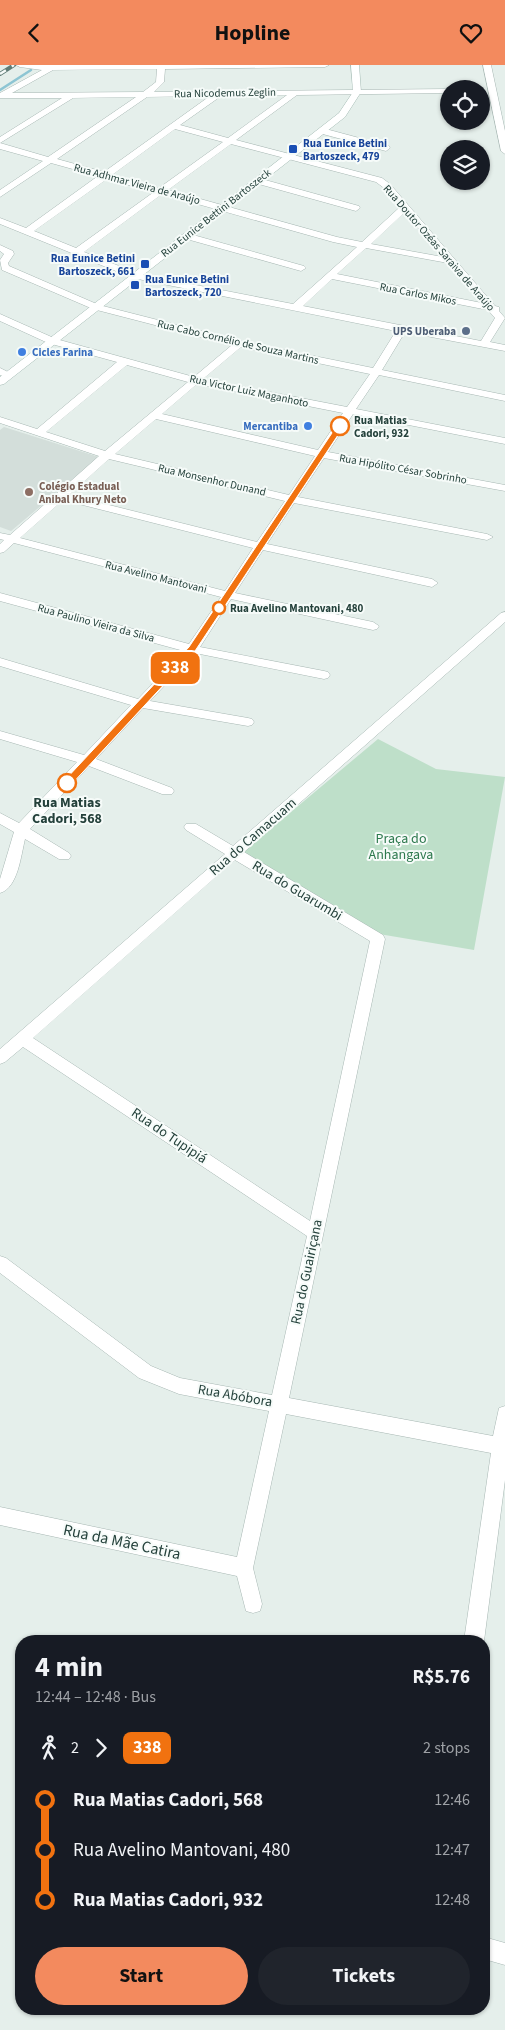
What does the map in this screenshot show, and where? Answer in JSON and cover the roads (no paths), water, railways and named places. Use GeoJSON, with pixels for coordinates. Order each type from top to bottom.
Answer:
{"type":"FeatureCollection","features":[{"type":"Feature","properties":{"kind":"street"},"geometry":{"type":"LineString","coordinates":[[20,65],[325,65]]}},
{"type":"Feature","properties":{"kind":"street"},"geometry":{"type":"LineString","coordinates":[[355,65],[357,92]]}},
{"type":"Feature","properties":{"kind":"street"},"geometry":{"type":"LineString","coordinates":[[487,65],[505,151]]}},
{"type":"Feature","properties":{"kind":"street"},"geometry":{"type":"LineString","coordinates":[[1,96],[53,66]]}},
{"type":"Feature","properties":{"kind":"street"},"geometry":{"type":"LineString","coordinates":[[0,194],[148,94],[160,82],[161,66]]}},
{"type":"Feature","properties":{"kind":"street","name":"Rua Nicodemus Zeglin"},"geometry":{"type":"LineString","coordinates":[[1,96],[440,91]]}},
{"type":"Feature","properties":{"kind":"street"},"geometry":{"type":"LineString","coordinates":[[491,91],[505,91]]}},
{"type":"Feature","properties":{"kind":"street","name":"Rua Eunice Bettini Bartoszeck"},"geometry":{"type":"LineString","coordinates":[[0,382],[4,373],[52,341],[342,115],[357,92]]}},
{"type":"Feature","properties":{"kind":"street"},"geometry":{"type":"LineString","coordinates":[[77,252],[294,93]]}},
{"type":"Feature","properties":{"kind":"street"},"geometry":{"type":"LineString","coordinates":[[26,232],[218,94]]}},
{"type":"Feature","properties":{"kind":"street"},"geometry":{"type":"LineString","coordinates":[[0,141],[71,95]]}},
{"type":"Feature","properties":{"kind":"street","name":"Rua Doutor Ozéas Saraiva de Araújo"},"geometry":{"type":"LineString","coordinates":[[173,126],[379,180],[493,309]]}},
{"type":"Feature","properties":{"kind":"street"},"geometry":{"type":"LineString","coordinates":[[322,131],[386,148]]}},
{"type":"Feature","properties":{"kind":"street","name":"Rua Adhmar Vieira de Araújo"},"geometry":{"type":"LineString","coordinates":[[0,146],[336,240],[450,261]]}},
{"type":"Feature","properties":{"kind":"street"},"geometry":{"type":"LineString","coordinates":[[258,181],[356,208]]}},
{"type":"Feature","properties":{"kind":"street"},"geometry":{"type":"LineString","coordinates":[[295,308],[404,208]]}},
{"type":"Feature","properties":{"kind":"street"},"geometry":{"type":"LineString","coordinates":[[0,221],[136,276],[505,348]]}},
{"type":"Feature","properties":{"kind":"street"},"geometry":{"type":"LineString","coordinates":[[186,236],[301,268]]}},
{"type":"Feature","properties":{"kind":"street","name":"Rua Cabo Cornélio de Souza Martins"},"geometry":{"type":"LineString","coordinates":[[0,248],[8,251],[9,254],[3,263],[6,267],[96,307],[239,344],[505,398]]}},
{"type":"Feature","properties":{"kind":"street","name":"Rua Carlos Mikos"},"geometry":{"type":"LineString","coordinates":[[331,276],[493,309],[503,315]]}},
{"type":"Feature","properties":{"kind":"street","name":"Rua Doutor Ozéas Saraiva de Araújo"},"geometry":{"type":"LineString","coordinates":[[484,343],[503,315]]}},
{"type":"Feature","properties":{"kind":"street","name":"Rua Victor Luiz Maganhoto"},"geometry":{"type":"LineString","coordinates":[[0,317],[52,341],[197,381],[505,441]]}},
{"type":"Feature","properties":{"kind":"street"},"geometry":{"type":"LineString","coordinates":[[0,889],[7,880],[22,830],[192,649],[375,373],[402,329]]}},
{"type":"Feature","properties":{"kind":"street"},"geometry":{"type":"LineString","coordinates":[[0,550],[6,538],[61,496],[239,344]]}},
{"type":"Feature","properties":{"kind":"street"},"geometry":{"type":"LineString","coordinates":[[38,433],[125,361]]}},
{"type":"Feature","properties":{"kind":"street","name":"Rua Hipólito César Sobrinho"},"geometry":{"type":"LineString","coordinates":[[155,415],[321,454],[505,488]]}},
{"type":"Feature","properties":{"kind":"street","name":"Rua Monsenhor Dunand"},"geometry":{"type":"LineString","coordinates":[[0,420],[107,455],[292,499],[487,537]]}},
{"type":"Feature","properties":{"kind":"street"},"geometry":{"type":"LineString","coordinates":[[61,496],[260,546],[432,583]]}},
{"type":"Feature","properties":{"kind":"street","name":"Rua Avelino Mantovani"},"geometry":{"type":"LineString","coordinates":[[6,538],[228,595],[373,626]]}},
{"type":"Feature","properties":{"kind":"street","name":"Rua Paulino Vieira da Silva"},"geometry":{"type":"LineString","coordinates":[[0,597],[192,649],[324,675]]}},
{"type":"Feature","properties":{"kind":"street","name":"Rua do Camacuam"},"geometry":{"type":"LineString","coordinates":[[0,1058],[505,616]]}},
{"type":"Feature","properties":{"kind":"street"},"geometry":{"type":"LineString","coordinates":[[0,662],[142,704],[248,723]]}},
{"type":"Feature","properties":{"kind":"street"},"geometry":{"type":"LineString","coordinates":[[0,735],[88,761],[167,791]]}},
{"type":"Feature","properties":{"kind":"street"},"geometry":{"type":"LineString","coordinates":[[0,818],[64,857]]}},
{"type":"Feature","properties":{"kind":"street","name":"Rua do Guarumbi"},"geometry":{"type":"LineString","coordinates":[[191,827],[378,939]]}},
{"type":"Feature","properties":{"kind":"street","name":"Rua do Guairiçana"},"geometry":{"type":"LineString","coordinates":[[253,1604],[244,1568],[378,939]]}},
{"type":"Feature","properties":{"kind":"street","name":"Rua do Tupipiá"},"geometry":{"type":"LineString","coordinates":[[22,1039],[315,1233]]}},
{"type":"Feature","properties":{"kind":"street","name":"Rua Abóbora"},"geometry":{"type":"LineString","coordinates":[[0,1263],[145,1372],[179,1386],[503,1447]]}},
{"type":"Feature","properties":{"kind":"street"},"geometry":{"type":"LineString","coordinates":[[475,1635],[503,1447],[505,1414]]}},
{"type":"Feature","properties":{"kind":"street","name":"Rua da Mãe Catira"},"geometry":{"type":"LineString","coordinates":[[0,1516],[244,1568]]}},
{"type":"Feature","properties":{"kind":"street"},"geometry":{"type":"LineString","coordinates":[[490,1950],[505,1954]]}},
{"type":"Feature","properties":{"kind":"waterway"},"geometry":{"type":"LineString","coordinates":[[0,90],[31,70]]}},
{"type":"Feature","properties":{"kind":"railway"},"geometry":{"type":"LineString","coordinates":[[0,74],[14,65]]}},
{"type":"Feature","properties":{"kind":"place","name":"Rua Eunice Betini Bartoszeck, 479"},"geometry":{"type":"Point","coordinates":[293,149]}},
{"type":"Feature","properties":{"kind":"place","name":"Rua Eunice Betini Bartoszeck, 661"},"geometry":{"type":"Point","coordinates":[145,264]}},
{"type":"Feature","properties":{"kind":"place","name":"Rua Eunice Betini Bartoszeck, 720"},"geometry":{"type":"Point","coordinates":[135,285]}},
{"type":"Feature","properties":{"kind":"place","name":"UPS Uberaba"},"geometry":{"type":"Point","coordinates":[466,331]}},
{"type":"Feature","properties":{"kind":"place","name":"Cicles Farina"},"geometry":{"type":"Point","coordinates":[22,352]}},
{"type":"Feature","properties":{"kind":"place","name":"Mercantiba"},"geometry":{"type":"Point","coordinates":[308,426]}},
{"type":"Feature","properties":{"kind":"place","name":"Rua Matias Cadori, 932"},"geometry":{"type":"Point","coordinates":[340,426]}},
{"type":"Feature","properties":{"kind":"place","name":"Colégio Estadual Anibal Khury Neto"},"geometry":{"type":"Point","coordinates":[29,492]}},
{"type":"Feature","properties":{"kind":"place","name":"Rua Avelino Mantovani, 480"},"geometry":{"type":"Point","coordinates":[219,608]}},
{"type":"Feature","properties":{"kind":"place","name":"Rua Matias Cadori, 568"},"geometry":{"type":"Point","coordinates":[67,783]}},
{"type":"Feature","properties":{"kind":"park label","name":"Praça do Anhangava"},"geometry":{"type":"Point","coordinates":[401,848]}}]}
